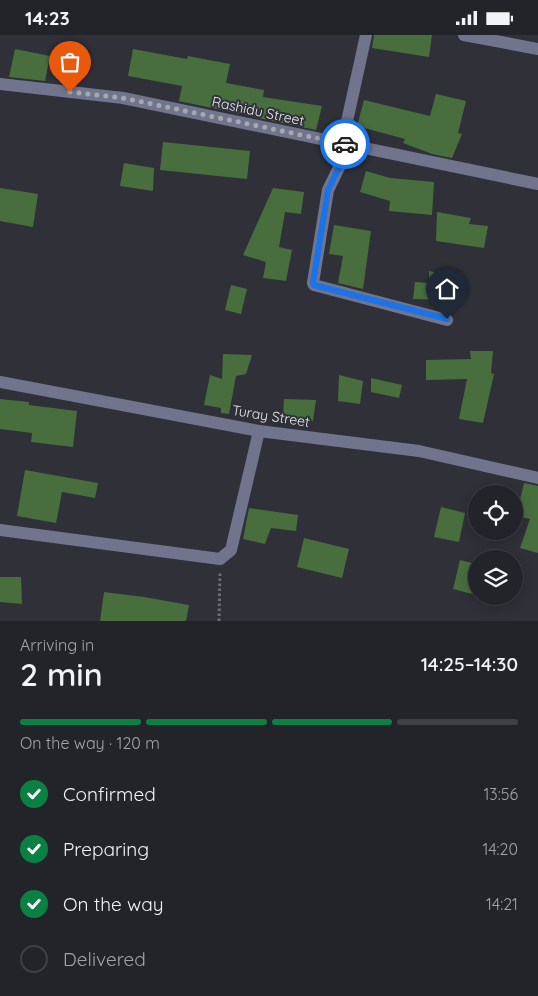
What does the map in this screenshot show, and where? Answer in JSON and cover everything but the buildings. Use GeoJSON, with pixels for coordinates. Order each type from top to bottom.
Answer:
{"type":"FeatureCollection","features":[{"type":"Feature","properties":{"kind":"street"},"geometry":{"type":"LineString","coordinates":[[366,35],[346,144],[328,190],[313,283],[314,285],[447,319]]}},
{"type":"Feature","properties":{"kind":"street"},"geometry":{"type":"LineString","coordinates":[[464,35],[538,49]]}},
{"type":"Feature","properties":{"kind":"street","name":"Rashidu Street"},"geometry":{"type":"LineString","coordinates":[[0,84],[123,98],[538,184]]}},
{"type":"Feature","properties":{"kind":"street","name":"Turay Street"},"geometry":{"type":"LineString","coordinates":[[0,382],[259,431],[419,451],[538,478]]}},
{"type":"Feature","properties":{"kind":"street"},"geometry":{"type":"LineString","coordinates":[[0,529],[220,559],[231,551],[259,431]]}},
{"type":"Feature","properties":{"kind":"path"},"geometry":{"type":"LineString","coordinates":[[219,621],[220,559]]}},
{"type":"Feature","properties":{"kind":"way so far"},"geometry":{"type":"LineString","coordinates":[[70,92],[123,98],[345,144]]}},
{"type":"Feature","properties":{"kind":"route"},"geometry":{"type":"LineString","coordinates":[[345,144],[350,145],[328,190],[314,285],[447,319]]}}]}
